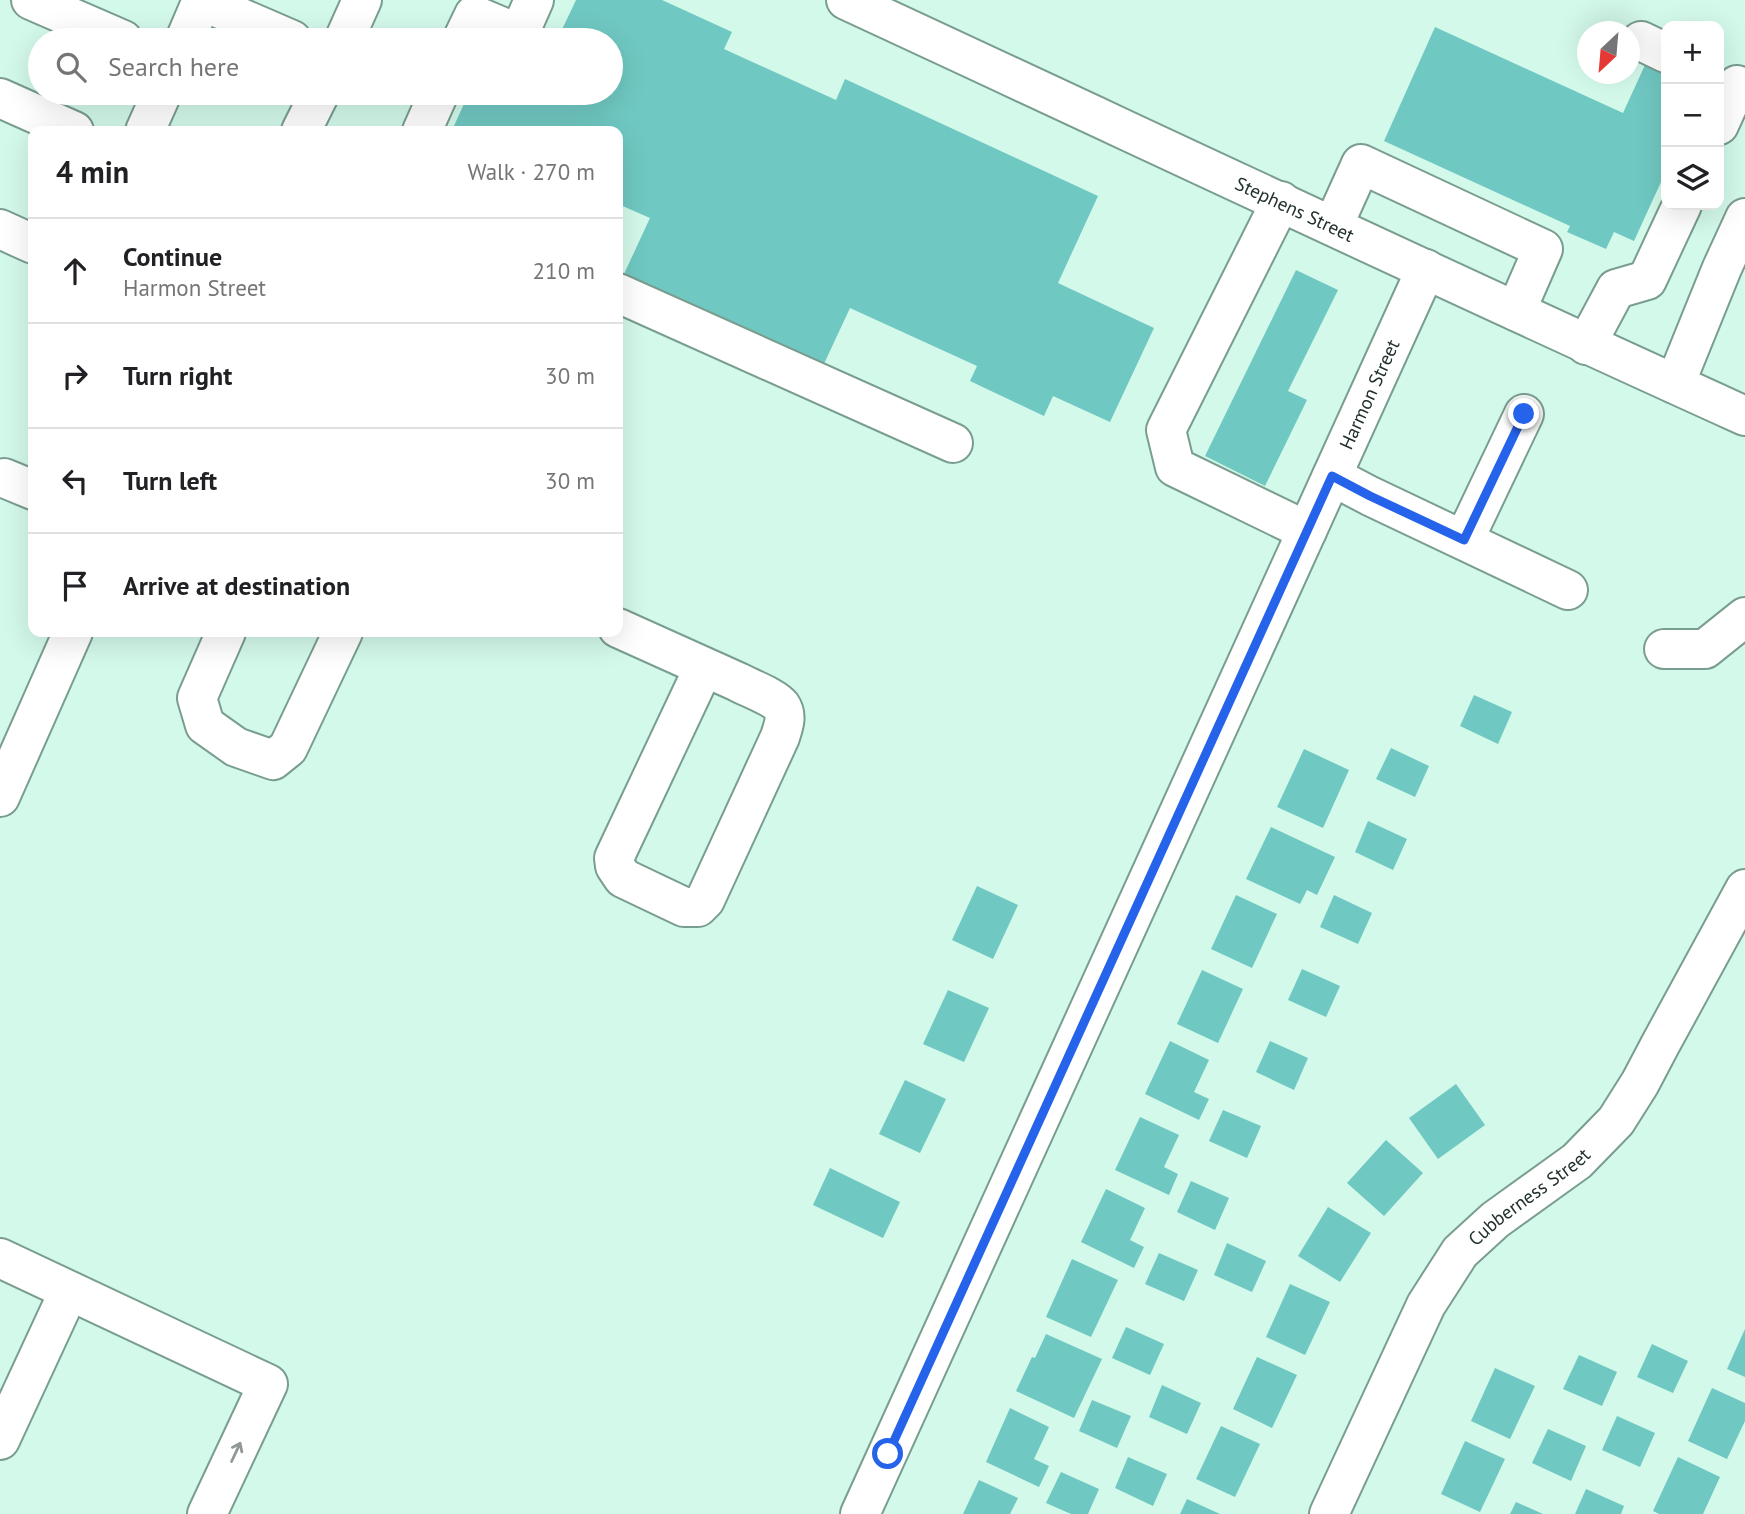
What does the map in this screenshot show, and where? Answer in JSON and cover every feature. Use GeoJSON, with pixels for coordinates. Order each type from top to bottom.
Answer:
{"type":"FeatureCollection","features":[{"type":"Feature","properties":{"kind":"street"},"geometry":{"type":"LineString","coordinates":[[31,0],[95,28]]}},
{"type":"Feature","properties":{"kind":"street"},"geometry":{"type":"LineString","coordinates":[[190,28],[202,0],[265,28]]}},
{"type":"Feature","properties":{"kind":"street"},"geometry":{"type":"LineString","coordinates":[[349,28],[362,0]]}},
{"type":"Feature","properties":{"kind":"street"},"geometry":{"type":"LineString","coordinates":[[522,28],[534,0]]}},
{"type":"Feature","properties":{"kind":"street","name":"Stephens Street"},"geometry":{"type":"LineString","coordinates":[[846,0],[1426,268],[1586,345],[1745,416]]}},
{"type":"Feature","properties":{"kind":"street"},"geometry":{"type":"LineString","coordinates":[[468,28],[474,15],[505,28]]}},
{"type":"Feature","properties":{"kind":"street"},"geometry":{"type":"LineString","coordinates":[[1724,111],[1734,83]]}},
{"type":"Feature","properties":{"kind":"street"},"geometry":{"type":"LineString","coordinates":[[0,98],[63,126]]}},
{"type":"Feature","properties":{"kind":"street"},"geometry":{"type":"LineString","coordinates":[[147,126],[157,105]]}},
{"type":"Feature","properties":{"kind":"street"},"geometry":{"type":"LineString","coordinates":[[304,126],[314,105]]}},
{"type":"Feature","properties":{"kind":"street"},"geometry":{"type":"LineString","coordinates":[[424,126],[434,105]]}},
{"type":"Feature","properties":{"kind":"street"},"geometry":{"type":"LineString","coordinates":[[1333,226],[1361,164],[1543,249],[1516,311]]}},
{"type":"Feature","properties":{"kind":"street"},"geometry":{"type":"LineString","coordinates":[[1281,201],[1166,430],[1175,467],[1307,531]]}},
{"type":"Feature","properties":{"kind":"street"},"geometry":{"type":"LineString","coordinates":[[1586,345],[1616,289],[1647,279],[1680,210]]}},
{"type":"Feature","properties":{"kind":"street"},"geometry":{"type":"LineString","coordinates":[[1675,384],[1745,218]]}},
{"type":"Feature","properties":{"kind":"street"},"geometry":{"type":"LineString","coordinates":[[0,229],[28,242]]}},
{"type":"Feature","properties":{"kind":"street","name":"Harmon Street"},"geometry":{"type":"LineString","coordinates":[[860,1514],[1426,268]]}},
{"type":"Feature","properties":{"kind":"street"},"geometry":{"type":"LineString","coordinates":[[623,295],[953,443]]}},
{"type":"Feature","properties":{"kind":"street"},"geometry":{"type":"LineString","coordinates":[[1464,540],[1524,414]]}},
{"type":"Feature","properties":{"kind":"street"},"geometry":{"type":"LineString","coordinates":[[1332,476],[1568,590]]}},
{"type":"Feature","properties":{"kind":"street"},"geometry":{"type":"LineString","coordinates":[[1664,649],[1705,649],[1745,617]]}},
{"type":"Feature","properties":{"kind":"street"},"geometry":{"type":"LineString","coordinates":[[623,630],[704,667],[778,702],[783,709],[785,721],[780,737],[705,900],[698,906],[684,907],[623,878],[615,866],[614,858],[704,667]]}},
{"type":"Feature","properties":{"kind":"street"},"geometry":{"type":"LineString","coordinates":[[0,797],[71,637]]}},
{"type":"Feature","properties":{"kind":"street"},"geometry":{"type":"LineString","coordinates":[[224,637],[197,698],[205,725],[236,747],[273,760],[288,748],[341,637]]}},
{"type":"Feature","properties":{"kind":"street","name":"Cubberness Street"},"geometry":{"type":"LineString","coordinates":[[1329,1514],[1426,1305],[1460,1252],[1495,1220],[1577,1160],[1616,1121],[1640,1083],[1745,889]]}},
{"type":"Feature","properties":{"kind":"street"},"geometry":{"type":"LineString","coordinates":[[0,1258],[268,1384],[207,1514]]}},
{"type":"Feature","properties":{"kind":"street"},"geometry":{"type":"LineString","coordinates":[[0,1440],[69,1291]]}},
{"type":"Feature","properties":{"kind":"building"},"geometry":{"type":"Polygon","coordinates":[[[576,0],[662,0],[732,32],[724,49],[836,100],[845,79],[1098,196],[1058,283],[1154,328],[1110,422],[1053,396],[1044,416],[970,381],[977,366],[850,308],[823,366],[624,274],[650,218],[623,206],[623,126],[454,126],[464,105],[623,105],[623,28],[563,28],[576,0]]]}},
{"type":"Feature","properties":{"kind":"building"},"geometry":{"type":"Polygon","coordinates":[[[1435,27],[1623,113],[1636,84],[1640,84],[1640,76],[1650,54],[1661,60],[1661,182],[1634,241],[1614,232],[1606,249],[1567,232],[1570,226],[1384,141],[1435,27]]]}},
{"type":"Feature","properties":{"kind":"building"},"geometry":{"type":"Polygon","coordinates":[[[1296,270],[1338,290],[1288,391],[1307,400],[1265,486],[1205,456],[1296,270]]]}},
{"type":"Feature","properties":{"kind":"building"},"geometry":{"type":"Polygon","coordinates":[[[1474,695],[1512,712],[1498,744],[1460,726],[1474,695]]]}},
{"type":"Feature","properties":{"kind":"building"},"geometry":{"type":"Polygon","coordinates":[[[1391,748],[1429,766],[1415,797],[1376,779],[1391,748]]]}},
{"type":"Feature","properties":{"kind":"building"},"geometry":{"type":"Polygon","coordinates":[[[1304,749],[1349,770],[1323,828],[1277,807],[1304,749]]]}},
{"type":"Feature","properties":{"kind":"building"},"geometry":{"type":"Polygon","coordinates":[[[1368,821],[1407,839],[1393,870],[1355,852],[1368,821]]]}},
{"type":"Feature","properties":{"kind":"building"},"geometry":{"type":"Polygon","coordinates":[[[1271,827],[1335,857],[1317,895],[1307,890],[1300,904],[1246,879],[1271,827]]]}},
{"type":"Feature","properties":{"kind":"building"},"geometry":{"type":"Polygon","coordinates":[[[977,886],[1018,905],[993,959],[952,940],[977,886]]]}},
{"type":"Feature","properties":{"kind":"building"},"geometry":{"type":"Polygon","coordinates":[[[1236,895],[1277,914],[1252,968],[1211,949],[1236,895]]]}},
{"type":"Feature","properties":{"kind":"building"},"geometry":{"type":"Polygon","coordinates":[[[1334,895],[1372,913],[1358,944],[1320,927],[1334,895]]]}},
{"type":"Feature","properties":{"kind":"building"},"geometry":{"type":"Polygon","coordinates":[[[1302,969],[1340,986],[1326,1017],[1288,1000],[1302,969]]]}},
{"type":"Feature","properties":{"kind":"building"},"geometry":{"type":"Polygon","coordinates":[[[1202,970],[1243,989],[1218,1043],[1177,1024],[1202,970]]]}},
{"type":"Feature","properties":{"kind":"building"},"geometry":{"type":"Polygon","coordinates":[[[948,990],[989,1008],[964,1062],[923,1044],[948,990]]]}},
{"type":"Feature","properties":{"kind":"building"},"geometry":{"type":"Polygon","coordinates":[[[1170,1041],[1209,1060],[1194,1092],[1209,1099],[1199,1120],[1145,1094],[1170,1041]]]}},
{"type":"Feature","properties":{"kind":"building"},"geometry":{"type":"Polygon","coordinates":[[[1270,1041],[1308,1058],[1294,1090],[1256,1072],[1270,1041]]]}},
{"type":"Feature","properties":{"kind":"building"},"geometry":{"type":"Polygon","coordinates":[[[905,1080],[946,1099],[920,1153],[879,1134],[905,1080]]]}},
{"type":"Feature","properties":{"kind":"building"},"geometry":{"type":"Polygon","coordinates":[[[1456,1084],[1485,1125],[1438,1159],[1409,1118],[1456,1084]]]}},
{"type":"Feature","properties":{"kind":"building"},"geometry":{"type":"Polygon","coordinates":[[[1223,1110],[1261,1126],[1247,1158],[1209,1141],[1223,1110]]]}},
{"type":"Feature","properties":{"kind":"building"},"geometry":{"type":"Polygon","coordinates":[[[1140,1117],[1179,1135],[1164,1167],[1178,1174],[1169,1195],[1115,1170],[1140,1117]]]}},
{"type":"Feature","properties":{"kind":"building"},"geometry":{"type":"Polygon","coordinates":[[[1386,1140],[1423,1173],[1384,1216],[1347,1183],[1386,1140]]]}},
{"type":"Feature","properties":{"kind":"building"},"geometry":{"type":"Polygon","coordinates":[[[830,1168],[900,1202],[883,1238],[813,1205],[830,1168]]]}},
{"type":"Feature","properties":{"kind":"building"},"geometry":{"type":"Polygon","coordinates":[[[1191,1181],[1229,1198],[1215,1230],[1177,1212],[1191,1181]]]}},
{"type":"Feature","properties":{"kind":"building"},"geometry":{"type":"Polygon","coordinates":[[[1106,1189],[1145,1208],[1130,1240],[1144,1247],[1134,1268],[1081,1242],[1106,1189]]]}},
{"type":"Feature","properties":{"kind":"building"},"geometry":{"type":"Polygon","coordinates":[[[1328,1207],[1371,1233],[1340,1282],[1298,1256],[1328,1207]]]}},
{"type":"Feature","properties":{"kind":"building"},"geometry":{"type":"Polygon","coordinates":[[[1227,1243],[1266,1261],[1252,1292],[1214,1275],[1227,1243]]]}},
{"type":"Feature","properties":{"kind":"building"},"geometry":{"type":"Polygon","coordinates":[[[1159,1253],[1198,1270],[1184,1301],[1145,1284],[1159,1253]]]}},
{"type":"Feature","properties":{"kind":"building"},"geometry":{"type":"Polygon","coordinates":[[[1072,1259],[1118,1280],[1091,1337],[1046,1317],[1072,1259]]]}},
{"type":"Feature","properties":{"kind":"building"},"geometry":{"type":"Polygon","coordinates":[[[1290,1284],[1330,1302],[1305,1355],[1266,1337],[1290,1284]]]}},
{"type":"Feature","properties":{"kind":"building"},"geometry":{"type":"Polygon","coordinates":[[[1126,1327],[1164,1344],[1150,1375],[1112,1358],[1126,1327]]]}},
{"type":"Feature","properties":{"kind":"building"},"geometry":{"type":"Polygon","coordinates":[[[1745,1329],[1745,1377],[1727,1369],[1745,1329]]]}},
{"type":"Feature","properties":{"kind":"building"},"geometry":{"type":"Polygon","coordinates":[[[1046,1334],[1102,1359],[1074,1418],[1016,1391],[1046,1334]]]}},
{"type":"Feature","properties":{"kind":"building"},"geometry":{"type":"Polygon","coordinates":[[[1652,1344],[1688,1361],[1673,1393],[1637,1377],[1652,1344]]]}},
{"type":"Feature","properties":{"kind":"building"},"geometry":{"type":"Polygon","coordinates":[[[1579,1355],[1617,1372],[1602,1406],[1563,1389],[1579,1355]]]}},
{"type":"Feature","properties":{"kind":"building"},"geometry":{"type":"Polygon","coordinates":[[[1257,1357],[1297,1375],[1272,1428],[1233,1409],[1257,1357]]]}},
{"type":"Feature","properties":{"kind":"building"},"geometry":{"type":"Polygon","coordinates":[[[1495,1368],[1535,1386],[1510,1439],[1471,1421],[1495,1368]]]}},
{"type":"Feature","properties":{"kind":"building"},"geometry":{"type":"Polygon","coordinates":[[[1162,1385],[1201,1403],[1187,1434],[1149,1417],[1162,1385]]]}},
{"type":"Feature","properties":{"kind":"building"},"geometry":{"type":"Polygon","coordinates":[[[1712,1388],[1745,1403],[1745,1421],[1727,1459],[1688,1441],[1712,1388]]]}},
{"type":"Feature","properties":{"kind":"building"},"geometry":{"type":"Polygon","coordinates":[[[1092,1400],[1131,1416],[1117,1448],[1079,1431],[1092,1400]]]}},
{"type":"Feature","properties":{"kind":"building"},"geometry":{"type":"Polygon","coordinates":[[[1010,1408],[1049,1427],[1034,1459],[1049,1466],[1039,1487],[986,1462],[1010,1408]]]}},
{"type":"Feature","properties":{"kind":"building"},"geometry":{"type":"Polygon","coordinates":[[[1617,1416],[1655,1433],[1640,1467],[1602,1450],[1617,1416]]]}},
{"type":"Feature","properties":{"kind":"building"},"geometry":{"type":"Polygon","coordinates":[[[1221,1426],[1260,1444],[1235,1497],[1196,1479],[1221,1426]]]}},
{"type":"Feature","properties":{"kind":"building"},"geometry":{"type":"Polygon","coordinates":[[[1548,1429],[1586,1446],[1571,1481],[1532,1463],[1548,1429]]]}},
{"type":"Feature","properties":{"kind":"building"},"geometry":{"type":"Polygon","coordinates":[[[1465,1441],[1505,1459],[1480,1512],[1441,1494],[1465,1441]]]}},
{"type":"Feature","properties":{"kind":"building"},"geometry":{"type":"Polygon","coordinates":[[[1128,1457],[1167,1474],[1153,1506],[1115,1488],[1128,1457]]]}},
{"type":"Feature","properties":{"kind":"building"},"geometry":{"type":"Polygon","coordinates":[[[1678,1457],[1720,1477],[1703,1514],[1659,1514],[1653,1511],[1678,1457]]]}},
{"type":"Feature","properties":{"kind":"building"},"geometry":{"type":"Polygon","coordinates":[[[1061,1472],[1099,1489],[1088,1514],[1071,1514],[1046,1503],[1061,1472]]]}},
{"type":"Feature","properties":{"kind":"building"},"geometry":{"type":"Polygon","coordinates":[[[979,1480],[1018,1498],[1010,1514],[963,1514],[979,1480]]]}},
{"type":"Feature","properties":{"kind":"building"},"geometry":{"type":"Polygon","coordinates":[[[1586,1489],[1624,1506],[1621,1514],[1575,1514],[1586,1489]]]}},
{"type":"Feature","properties":{"kind":"building"},"geometry":{"type":"Polygon","coordinates":[[[1187,1499],[1220,1514],[1180,1514],[1187,1499]]]}},
{"type":"Feature","properties":{"kind":"building"},"geometry":{"type":"Polygon","coordinates":[[[1516,1502],[1543,1514],[1510,1514],[1516,1502]]]}},
{"type":"Feature","properties":{"kind":"route"},"geometry":{"type":"LineString","coordinates":[[888,1454],[1332,476],[1464,540],[1524,414]]}}]}
